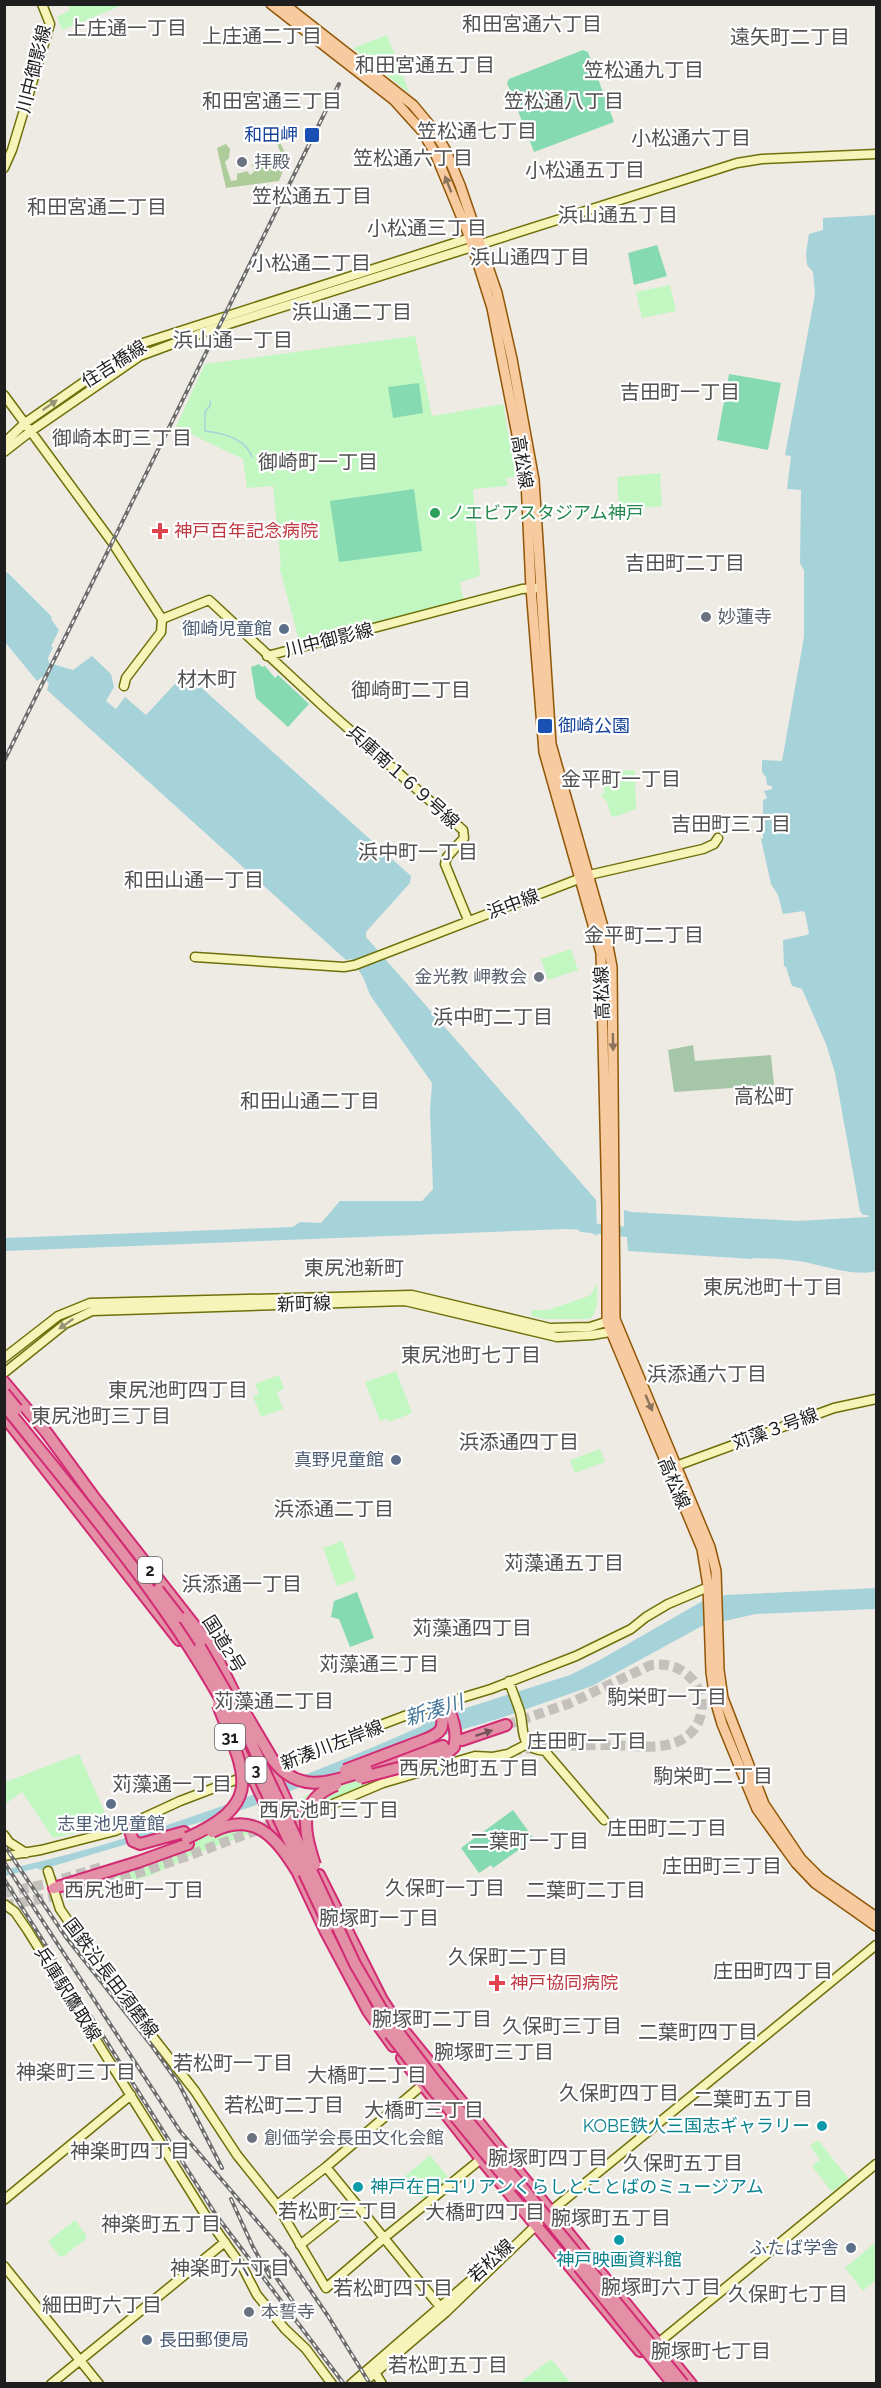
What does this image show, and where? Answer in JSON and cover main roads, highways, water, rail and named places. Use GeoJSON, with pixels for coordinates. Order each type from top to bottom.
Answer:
{"type":"FeatureCollection","features":[{"type":"Feature","properties":{"kind":"highway","name":"国道2号"},"geometry":{"type":"LineString","coordinates":[[4,1382],[46,1432],[205,1639],[273,1770],[316,1870],[382,2000],[473,2117],[691,2384]]}},
{"type":"Feature","properties":{"kind":"highway","name":"3"},"geometry":{"type":"LineString","coordinates":[[4,1393],[200,1647],[234,1706],[368,2001],[400,2048],[673,2384]]}},
{"type":"Feature","properties":{"kind":"highway","name":"3"},"geometry":{"type":"LineString","coordinates":[[4,1405],[200,1660],[227,1709],[334,1926],[373,1997],[394,2027],[683,2384]]}},
{"type":"Feature","properties":{"kind":"highway","name":"国道2号"},"geometry":{"type":"LineString","coordinates":[[4,1416],[189,1654],[213,1696],[323,1926],[368,2011],[481,2159],[666,2384]]}},
{"type":"Feature","properties":{"kind":"highway","name":"31"},"geometry":{"type":"LineString","coordinates":[[54,1888],[138,1862],[223,1819],[236,1803],[242,1781],[236,1754],[209,1685],[172,1621]]}},
{"type":"Feature","properties":{"kind":"highway","name":"31"},"geometry":{"type":"LineString","coordinates":[[200,1647],[224,1677],[281,1769],[295,1779],[306,1783],[331,1781],[443,1746]]}},
{"type":"Feature","properties":{"kind":"highway","name":"3"},"geometry":{"type":"LineString","coordinates":[[266,1748],[293,1773],[308,1777],[329,1776],[438,1734],[444,1724],[444,1706],[459,1738],[448,1753],[355,1779],[327,1789],[314,1799],[308,1810],[306,1826],[310,1849],[334,1926]]}},
{"type":"Feature","properties":{"kind":"highway"},"geometry":{"type":"LineString","coordinates":[[459,1738],[506,1725]]}},
{"type":"Feature","properties":{"kind":"highway","name":"31"},"geometry":{"type":"LineString","coordinates":[[105,1866],[186,1838],[230,1826],[246,1825],[262,1829],[276,1840],[286,1853],[334,1926]]}},
{"type":"Feature","properties":{"kind":"highway","name":"31"},"geometry":{"type":"LineString","coordinates":[[129,1829],[135,1843],[186,1838]]}},
{"type":"Feature","properties":{"kind":"highway"},"geometry":{"type":"LineString","coordinates":[[592,2294],[608,2282]]}},
{"type":"Feature","properties":{"kind":"main road","name":"高松線"},"geometry":{"type":"LineString","coordinates":[[271,4],[410,115],[435,153],[475,241]]}},
{"type":"Feature","properties":{"kind":"main road","name":"高松線"},"geometry":{"type":"LineString","coordinates":[[284,4],[412,105],[433,129],[445,149],[460,185],[475,241],[505,326],[534,480],[536,588],[544,752],[607,941],[612,967],[613,1303],[611,1321],[702,1549],[713,1585]]}},
{"type":"Feature","properties":{"kind":"main road","name":"高松線"},"geometry":{"type":"LineString","coordinates":[[615,1331],[710,1547],[715,1700],[722,1724],[757,1809],[796,1863],[815,1883],[876,1926]]}},
{"type":"Feature","properties":{"kind":"main road","name":"高松線"},"geometry":{"type":"LineString","coordinates":[[713,1641],[723,1698],[764,1804],[801,1858],[820,1878],[876,1917]]}},
{"type":"Feature","properties":{"kind":"water"},"geometry":{"type":"Polygon","coordinates":[[[876,215],[876,1271],[862,1273],[785,1260],[628,1251],[627,1237],[624,1235],[624,1210],[798,1221],[868,1217],[860,1211],[835,1073],[826,1044],[802,989],[792,986],[784,966],[783,940],[809,933],[805,913],[803,911],[783,914],[778,895],[771,884],[761,839],[763,838],[763,800],[767,798],[764,791],[772,789],[772,786],[767,785],[766,777],[762,772],[762,760],[782,761],[804,637],[804,571],[800,563],[801,490],[787,489],[791,456],[785,455],[815,294],[813,272],[807,265],[809,234],[823,230],[823,218],[876,215]]]}},
{"type":"Feature","properties":{"kind":"water"},"geometry":{"type":"Polygon","coordinates":[[[5,572],[52,617],[51,619],[59,630],[51,646],[53,647],[48,658],[49,663],[73,670],[92,656],[111,674],[114,687],[106,701],[116,709],[125,697],[146,715],[185,673],[411,876],[410,883],[366,932],[366,937],[596,1200],[597,1236],[587,1230],[565,1229],[5,1251],[4,1238],[293,1227],[300,1222],[321,1223],[340,1201],[422,1201],[433,1189],[430,1111],[432,1083],[370,995],[352,959],[346,960],[47,690],[49,683],[42,677],[37,681],[5,642],[5,572]]]}},
{"type":"Feature","properties":{"kind":"water"},"geometry":{"type":"Polygon","coordinates":[[[876,1588],[876,1609],[756,1614],[702,1626],[592,1686],[501,1718],[387,1752],[251,1807],[40,1870],[37,1868],[5,1876],[4,1870],[111,1842],[216,1808],[371,1748],[422,1726],[422,1722],[570,1675],[701,1602],[725,1595],[876,1588]]]}},
{"type":"Feature","properties":{"kind":"waterway"},"geometry":{"type":"LineString","coordinates":[[210,401],[210,406],[205,412],[205,431],[226,435],[239,441],[252,457]]}},
{"type":"Feature","properties":{"kind":"waterway"},"geometry":{"type":"LineString","coordinates":[[582,1227],[636,1233]]}},
{"type":"Feature","properties":{"kind":"tunnel"},"geometry":{"type":"LineString","coordinates":[[506,1725],[568,1704],[651,1665],[669,1666],[684,1672],[694,1682],[700,1695],[702,1709],[698,1723],[689,1735],[674,1743],[650,1747],[573,1746],[512,1751]]}},
{"type":"Feature","properties":{"kind":"tunnel"},"geometry":{"type":"LineString","coordinates":[[4,1905],[76,1891],[111,1881],[180,1859],[282,1821]]}},
{"type":"Feature","properties":{"kind":"tunnel"},"geometry":{"type":"LineString","coordinates":[[4,1893],[46,1884],[105,1866]]}},
{"type":"Feature","properties":{"kind":"railway"},"geometry":{"type":"LineString","coordinates":[[4,761],[339,84]]}},
{"type":"Feature","properties":{"kind":"railway"},"geometry":{"type":"LineString","coordinates":[[4,1845],[65,1936],[179,2084],[222,2168]]}},
{"type":"Feature","properties":{"kind":"railway"},"geometry":{"type":"LineString","coordinates":[[4,1862],[180,2131],[287,2256],[370,2384]]}},
{"type":"Feature","properties":{"kind":"railway"},"geometry":{"type":"LineString","coordinates":[[4,1879],[216,2215],[344,2384]]}},
{"type":"Feature","properties":{"kind":"railway"},"geometry":{"type":"LineString","coordinates":[[231,2199],[270,2277]]}},
{"type":"Feature","properties":{"kind":"railway"},"geometry":{"type":"LineString","coordinates":[[269,2267],[298,2309]]}},
{"type":"Feature","properties":{"kind":"place","name":"和田岬"},"geometry":{"type":"Point","coordinates":[312,135]}},
{"type":"Feature","properties":{"kind":"place","name":"拝殿"},"geometry":{"type":"Point","coordinates":[242,162]}},
{"type":"Feature","properties":{"kind":"place","name":"ノエビアスタジアム神戸"},"geometry":{"type":"Point","coordinates":[435,513]}},
{"type":"Feature","properties":{"kind":"place","name":"神戸百年記念病院"},"geometry":{"type":"Point","coordinates":[160,531]}},
{"type":"Feature","properties":{"kind":"place","name":"妙蓮寺"},"geometry":{"type":"Point","coordinates":[706,617]}},
{"type":"Feature","properties":{"kind":"place","name":"御崎児童館"},"geometry":{"type":"Point","coordinates":[284,629]}},
{"type":"Feature","properties":{"kind":"place","name":"御崎公園"},"geometry":{"type":"Point","coordinates":[545,726]}},
{"type":"Feature","properties":{"kind":"place","name":"金光教 岬教会"},"geometry":{"type":"Point","coordinates":[539,977]}},
{"type":"Feature","properties":{"kind":"place","name":"真野児童館"},"geometry":{"type":"Point","coordinates":[396,1460]}},
{"type":"Feature","properties":{"kind":"place","name":"志里池児童館"},"geometry":{"type":"Point","coordinates":[111,1804]}},
{"type":"Feature","properties":{"kind":"place","name":"神戸協同病院"},"geometry":{"type":"Point","coordinates":[497,1983]}},
{"type":"Feature","properties":{"kind":"place","name":"KOBE鉄人三国志ギャラリー"},"geometry":{"type":"Point","coordinates":[822,2126]}},
{"type":"Feature","properties":{"kind":"place","name":"創価学会長田文化会館"},"geometry":{"type":"Point","coordinates":[252,2138]}},
{"type":"Feature","properties":{"kind":"place","name":"神戸在日コリアンくらしとことばのミュージアム"},"geometry":{"type":"Point","coordinates":[358,2187]}},
{"type":"Feature","properties":{"kind":"place","name":"神戸映画資料館"},"geometry":{"type":"Point","coordinates":[619,2240]}},
{"type":"Feature","properties":{"kind":"place","name":"ふたば学舎"},"geometry":{"type":"Point","coordinates":[851,2248]}},
{"type":"Feature","properties":{"kind":"place","name":"本誓寺"},"geometry":{"type":"Point","coordinates":[249,2312]}},
{"type":"Feature","properties":{"kind":"place","name":"長田郵便局"},"geometry":{"type":"Point","coordinates":[147,2340]}},
{"type":"Feature","properties":{"kind":"district","name":"和田宮通六丁目"},"geometry":{"type":"Point","coordinates":[532,24]}},
{"type":"Feature","properties":{"kind":"district","name":"上庄通一丁目"},"geometry":{"type":"Point","coordinates":[127,28]}},
{"type":"Feature","properties":{"kind":"district","name":"上庄通二丁目"},"geometry":{"type":"Point","coordinates":[262,36]}},
{"type":"Feature","properties":{"kind":"district","name":"遠矢町二丁目"},"geometry":{"type":"Point","coordinates":[790,37]}},
{"type":"Feature","properties":{"kind":"district","name":"和田宮通五丁目"},"geometry":{"type":"Point","coordinates":[425,65]}},
{"type":"Feature","properties":{"kind":"district","name":"笠松通九丁目"},"geometry":{"type":"Point","coordinates":[644,70]}},
{"type":"Feature","properties":{"kind":"district","name":"和田宮通三丁目"},"geometry":{"type":"Point","coordinates":[272,101]}},
{"type":"Feature","properties":{"kind":"district","name":"笠松通八丁目"},"geometry":{"type":"Point","coordinates":[564,101]}},
{"type":"Feature","properties":{"kind":"district","name":"笠松通七丁目"},"geometry":{"type":"Point","coordinates":[477,131]}},
{"type":"Feature","properties":{"kind":"district","name":"小松通六丁目"},"geometry":{"type":"Point","coordinates":[691,138]}},
{"type":"Feature","properties":{"kind":"district","name":"笠松通六丁目"},"geometry":{"type":"Point","coordinates":[413,158]}},
{"type":"Feature","properties":{"kind":"district","name":"小松通五丁目"},"geometry":{"type":"Point","coordinates":[585,170]}},
{"type":"Feature","properties":{"kind":"district","name":"笠松通五丁目"},"geometry":{"type":"Point","coordinates":[312,196]}},
{"type":"Feature","properties":{"kind":"district","name":"和田宮通二丁目"},"geometry":{"type":"Point","coordinates":[97,207]}},
{"type":"Feature","properties":{"kind":"district","name":"浜山通五丁目"},"geometry":{"type":"Point","coordinates":[618,215]}},
{"type":"Feature","properties":{"kind":"district","name":"小松通三丁目"},"geometry":{"type":"Point","coordinates":[427,228]}},
{"type":"Feature","properties":{"kind":"district","name":"浜山通四丁目"},"geometry":{"type":"Point","coordinates":[530,257]}},
{"type":"Feature","properties":{"kind":"district","name":"小松通二丁目"},"geometry":{"type":"Point","coordinates":[311,263]}},
{"type":"Feature","properties":{"kind":"district","name":"浜山通二丁目"},"geometry":{"type":"Point","coordinates":[352,312]}},
{"type":"Feature","properties":{"kind":"district","name":"浜山通一丁目"},"geometry":{"type":"Point","coordinates":[233,340]}},
{"type":"Feature","properties":{"kind":"district","name":"吉田町一丁目"},"geometry":{"type":"Point","coordinates":[680,392]}},
{"type":"Feature","properties":{"kind":"district","name":"御崎本町三丁目"},"geometry":{"type":"Point","coordinates":[122,438]}},
{"type":"Feature","properties":{"kind":"district","name":"御崎町一丁目"},"geometry":{"type":"Point","coordinates":[318,462]}},
{"type":"Feature","properties":{"kind":"district","name":"吉田町二丁目"},"geometry":{"type":"Point","coordinates":[685,563]}},
{"type":"Feature","properties":{"kind":"district","name":"材木町"},"geometry":{"type":"Point","coordinates":[207,679]}},
{"type":"Feature","properties":{"kind":"district","name":"御崎町二丁目"},"geometry":{"type":"Point","coordinates":[411,690]}},
{"type":"Feature","properties":{"kind":"district","name":"金平町一丁目"},"geometry":{"type":"Point","coordinates":[621,779]}},
{"type":"Feature","properties":{"kind":"district","name":"吉田町三丁目"},"geometry":{"type":"Point","coordinates":[731,824]}},
{"type":"Feature","properties":{"kind":"district","name":"浜中町一丁目"},"geometry":{"type":"Point","coordinates":[418,852]}},
{"type":"Feature","properties":{"kind":"district","name":"和田山通一丁目"},"geometry":{"type":"Point","coordinates":[194,880]}},
{"type":"Feature","properties":{"kind":"district","name":"金平町二丁目"},"geometry":{"type":"Point","coordinates":[644,935]}},
{"type":"Feature","properties":{"kind":"district","name":"浜中町二丁目"},"geometry":{"type":"Point","coordinates":[493,1017]}},
{"type":"Feature","properties":{"kind":"district","name":"高松町"},"geometry":{"type":"Point","coordinates":[764,1096]}},
{"type":"Feature","properties":{"kind":"district","name":"和田山通二丁目"},"geometry":{"type":"Point","coordinates":[310,1101]}},
{"type":"Feature","properties":{"kind":"district","name":"東尻池新町"},"geometry":{"type":"Point","coordinates":[354,1268]}},
{"type":"Feature","properties":{"kind":"district","name":"東尻池町十丁目"},"geometry":{"type":"Point","coordinates":[773,1287]}},
{"type":"Feature","properties":{"kind":"district","name":"東尻池町七丁目"},"geometry":{"type":"Point","coordinates":[471,1355]}},
{"type":"Feature","properties":{"kind":"district","name":"浜添通六丁目"},"geometry":{"type":"Point","coordinates":[707,1374]}},
{"type":"Feature","properties":{"kind":"district","name":"東尻池町四丁目"},"geometry":{"type":"Point","coordinates":[178,1390]}},
{"type":"Feature","properties":{"kind":"district","name":"東尻池町三丁目"},"geometry":{"type":"Point","coordinates":[101,1416]}},
{"type":"Feature","properties":{"kind":"district","name":"浜添通四丁目"},"geometry":{"type":"Point","coordinates":[519,1442]}},
{"type":"Feature","properties":{"kind":"district","name":"浜添通二丁目"},"geometry":{"type":"Point","coordinates":[334,1509]}},
{"type":"Feature","properties":{"kind":"district","name":"苅藻通五丁目"},"geometry":{"type":"Point","coordinates":[564,1563]}},
{"type":"Feature","properties":{"kind":"district","name":"浜添通一丁目"},"geometry":{"type":"Point","coordinates":[242,1584]}},
{"type":"Feature","properties":{"kind":"district","name":"苅藻通四丁目"},"geometry":{"type":"Point","coordinates":[472,1628]}},
{"type":"Feature","properties":{"kind":"district","name":"苅藻通三丁目"},"geometry":{"type":"Point","coordinates":[379,1664]}},
{"type":"Feature","properties":{"kind":"district","name":"駒栄町一丁目"},"geometry":{"type":"Point","coordinates":[667,1697]}},
{"type":"Feature","properties":{"kind":"district","name":"苅藻通二丁目"},"geometry":{"type":"Point","coordinates":[274,1701]}},
{"type":"Feature","properties":{"kind":"district","name":"庄田町一丁目"},"geometry":{"type":"Point","coordinates":[587,1741]}},
{"type":"Feature","properties":{"kind":"district","name":"西尻池町五丁目"},"geometry":{"type":"Point","coordinates":[469,1768]}},
{"type":"Feature","properties":{"kind":"district","name":"駒栄町二丁目"},"geometry":{"type":"Point","coordinates":[713,1776]}},
{"type":"Feature","properties":{"kind":"district","name":"苅藻通一丁目"},"geometry":{"type":"Point","coordinates":[172,1784]}},
{"type":"Feature","properties":{"kind":"district","name":"西尻池町三丁目"},"geometry":{"type":"Point","coordinates":[329,1810]}},
{"type":"Feature","properties":{"kind":"district","name":"庄田町二丁目"},"geometry":{"type":"Point","coordinates":[667,1828]}},
{"type":"Feature","properties":{"kind":"district","name":"二葉町一丁目"},"geometry":{"type":"Point","coordinates":[529,1841]}},
{"type":"Feature","properties":{"kind":"district","name":"庄田町三丁目"},"geometry":{"type":"Point","coordinates":[722,1866]}},
{"type":"Feature","properties":{"kind":"district","name":"久保町一丁目"},"geometry":{"type":"Point","coordinates":[445,1888]}},
{"type":"Feature","properties":{"kind":"district","name":"西尻池町一丁目"},"geometry":{"type":"Point","coordinates":[134,1890]}},
{"type":"Feature","properties":{"kind":"district","name":"二葉町二丁目"},"geometry":{"type":"Point","coordinates":[586,1890]}},
{"type":"Feature","properties":{"kind":"district","name":"腕塚町一丁目"},"geometry":{"type":"Point","coordinates":[379,1918]}},
{"type":"Feature","properties":{"kind":"district","name":"久保町二丁目"},"geometry":{"type":"Point","coordinates":[508,1957]}},
{"type":"Feature","properties":{"kind":"district","name":"庄田町四丁目"},"geometry":{"type":"Point","coordinates":[773,1971]}},
{"type":"Feature","properties":{"kind":"district","name":"腕塚町二丁目"},"geometry":{"type":"Point","coordinates":[432,2019]}},
{"type":"Feature","properties":{"kind":"district","name":"久保町三丁目"},"geometry":{"type":"Point","coordinates":[562,2026]}},
{"type":"Feature","properties":{"kind":"district","name":"二葉町四丁目"},"geometry":{"type":"Point","coordinates":[698,2032]}},
{"type":"Feature","properties":{"kind":"district","name":"腕塚町三丁目"},"geometry":{"type":"Point","coordinates":[494,2052]}},
{"type":"Feature","properties":{"kind":"district","name":"若松町一丁目"},"geometry":{"type":"Point","coordinates":[233,2063]}},
{"type":"Feature","properties":{"kind":"district","name":"神楽町三丁目"},"geometry":{"type":"Point","coordinates":[76,2072]}},
{"type":"Feature","properties":{"kind":"district","name":"大橋町二丁目"},"geometry":{"type":"Point","coordinates":[367,2075]}},
{"type":"Feature","properties":{"kind":"district","name":"久保町四丁目"},"geometry":{"type":"Point","coordinates":[619,2093]}},
{"type":"Feature","properties":{"kind":"district","name":"二葉町五丁目"},"geometry":{"type":"Point","coordinates":[753,2099]}},
{"type":"Feature","properties":{"kind":"district","name":"若松町二丁目"},"geometry":{"type":"Point","coordinates":[284,2105]}},
{"type":"Feature","properties":{"kind":"district","name":"大橋町三丁目"},"geometry":{"type":"Point","coordinates":[424,2110]}},
{"type":"Feature","properties":{"kind":"district","name":"神楽町四丁目"},"geometry":{"type":"Point","coordinates":[130,2151]}},
{"type":"Feature","properties":{"kind":"district","name":"腕塚町四丁目"},"geometry":{"type":"Point","coordinates":[548,2158]}},
{"type":"Feature","properties":{"kind":"district","name":"久保町五丁目"},"geometry":{"type":"Point","coordinates":[683,2163]}},
{"type":"Feature","properties":{"kind":"district","name":"若松町三丁目"},"geometry":{"type":"Point","coordinates":[338,2211]}},
{"type":"Feature","properties":{"kind":"district","name":"大橋町四丁目"},"geometry":{"type":"Point","coordinates":[485,2212]}},
{"type":"Feature","properties":{"kind":"district","name":"腕塚町五丁目"},"geometry":{"type":"Point","coordinates":[611,2218]}},
{"type":"Feature","properties":{"kind":"district","name":"神楽町五丁目"},"geometry":{"type":"Point","coordinates":[161,2224]}},
{"type":"Feature","properties":{"kind":"district","name":"神楽町六丁目"},"geometry":{"type":"Point","coordinates":[230,2268]}},
{"type":"Feature","properties":{"kind":"district","name":"腕塚町六丁目"},"geometry":{"type":"Point","coordinates":[661,2287]}},
{"type":"Feature","properties":{"kind":"district","name":"若松町四丁目"},"geometry":{"type":"Point","coordinates":[393,2288]}},
{"type":"Feature","properties":{"kind":"district","name":"久保町七丁目"},"geometry":{"type":"Point","coordinates":[788,2294]}},
{"type":"Feature","properties":{"kind":"district","name":"細田町六丁目"},"geometry":{"type":"Point","coordinates":[102,2305]}},
{"type":"Feature","properties":{"kind":"district","name":"腕塚町七丁目"},"geometry":{"type":"Point","coordinates":[711,2351]}},
{"type":"Feature","properties":{"kind":"district","name":"若松町五丁目"},"geometry":{"type":"Point","coordinates":[448,2365]}},
{"type":"Feature","properties":{"kind":"water label","name":"新湊川"},"geometry":{"type":"Point","coordinates":[434,1710]}}]}
